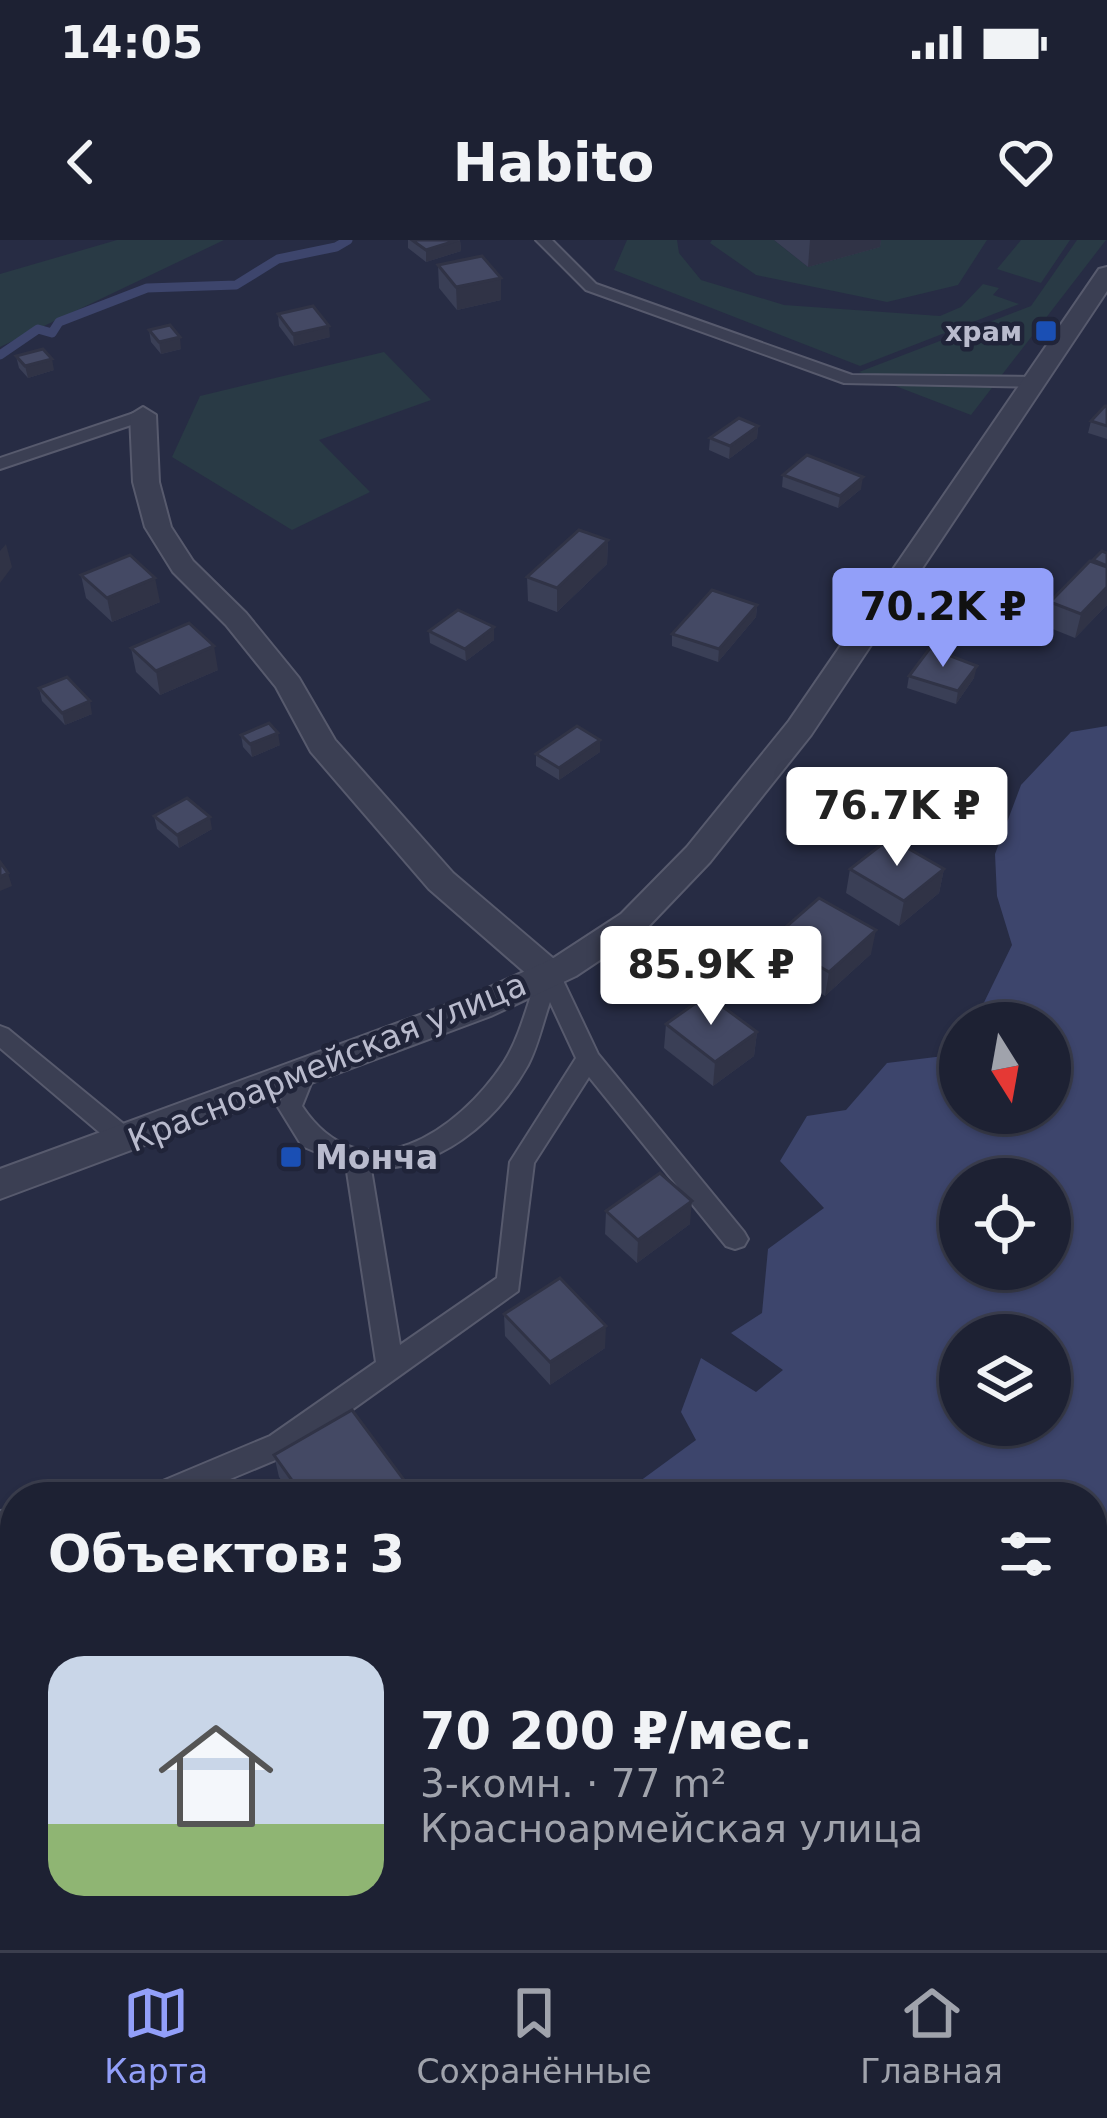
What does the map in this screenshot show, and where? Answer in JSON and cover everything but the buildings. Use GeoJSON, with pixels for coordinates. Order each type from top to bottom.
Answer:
{"type":"FeatureCollection","features":[{"type":"Feature","properties":{"kind":"street","name":"Красноармейская улица"},"geometry":{"type":"LineString","coordinates":[[0,1184],[128,1142],[549,974],[592,952],[634,921],[754,790],[1107,274]]}},
{"type":"Feature","properties":{"kind":"street"},"geometry":{"type":"LineString","coordinates":[[143,415],[146,482],[158,526],[182,566],[236,619],[289,684],[322,746],[440,881],[549,974]]}},
{"type":"Feature","properties":{"kind":"lane"},"geometry":{"type":"LineString","coordinates":[[543,240],[591,287],[850,380],[1036,382]]}},
{"type":"Feature","properties":{"kind":"lane"},"geometry":{"type":"LineString","coordinates":[[0,464],[143,415]]}},
{"type":"Feature","properties":{"kind":"lane"},"geometry":{"type":"LineString","coordinates":[[549,974],[588,1059],[735,1239]]}},
{"type":"Feature","properties":{"kind":"lane"},"geometry":{"type":"LineString","coordinates":[[304,1071],[290,1107],[310,1139],[357,1159],[403,1159],[433,1148],[478,1114],[518,1060],[549,974]]}},
{"type":"Feature","properties":{"kind":"lane"},"geometry":{"type":"LineString","coordinates":[[0,1035],[128,1142]]}},
{"type":"Feature","properties":{"kind":"lane"},"geometry":{"type":"LineString","coordinates":[[192,1482],[280,1445],[509,1283],[522,1162],[588,1059]]}},
{"type":"Feature","properties":{"kind":"lane"},"geometry":{"type":"LineString","coordinates":[[357,1159],[390,1367]]}},
{"type":"Feature","properties":{"kind":"shaded area"},"geometry":{"type":"Polygon","coordinates":[[[117,240],[224,240],[0,347],[0,274],[117,240]]]}},
{"type":"Feature","properties":{"kind":"shaded area"},"geometry":{"type":"Polygon","coordinates":[[[627,240],[677,240],[679,253],[701,280],[784,305],[940,316],[961,307],[983,284],[999,288],[993,295],[1019,304],[860,366],[614,270],[627,240]]]}},
{"type":"Feature","properties":{"kind":"shaded area"},"geometry":{"type":"Polygon","coordinates":[[[712,240],[774,240],[808,267],[871,240],[987,240],[958,285],[887,302],[756,275],[712,240]]]}},
{"type":"Feature","properties":{"kind":"shaded area"},"geometry":{"type":"Polygon","coordinates":[[[1021,240],[1070,240],[1041,283],[997,269],[1021,240]]]}},
{"type":"Feature","properties":{"kind":"shaded area"},"geometry":{"type":"Polygon","coordinates":[[[1077,240],[1106,240],[971,415],[859,372],[1031,306],[1077,240]]]}},
{"type":"Feature","properties":{"kind":"shaded area"},"geometry":{"type":"Polygon","coordinates":[[[384,352],[431,400],[319,440],[370,492],[292,530],[172,457],[200,396],[384,352]]]}},
{"type":"Feature","properties":{"kind":"water"},"geometry":{"type":"Polygon","coordinates":[[[1107,726],[1107,1482],[639,1482],[696,1440],[681,1412],[701,1358],[756,1392],[783,1370],[731,1333],[762,1313],[768,1249],[824,1208],[780,1161],[807,1116],[846,1110],[887,1063],[939,1057],[939,1134],[1071,1134],[1071,1002],[984,1002],[1012,945],[997,896],[995,854],[1021,785],[1071,732],[1107,726]]]}},
{"type":"Feature","properties":{"kind":"waterway"},"geometry":{"type":"LineString","coordinates":[[0,355],[38,329],[52,333],[59,322],[147,288],[236,285],[278,259],[336,247],[348,240]]}},
{"type":"Feature","properties":{"kind":"place","name":"храм"},"geometry":{"type":"Point","coordinates":[1046,331]}},
{"type":"Feature","properties":{"kind":"place","name":"Монча"},"geometry":{"type":"Point","coordinates":[291,1157]}}]}
